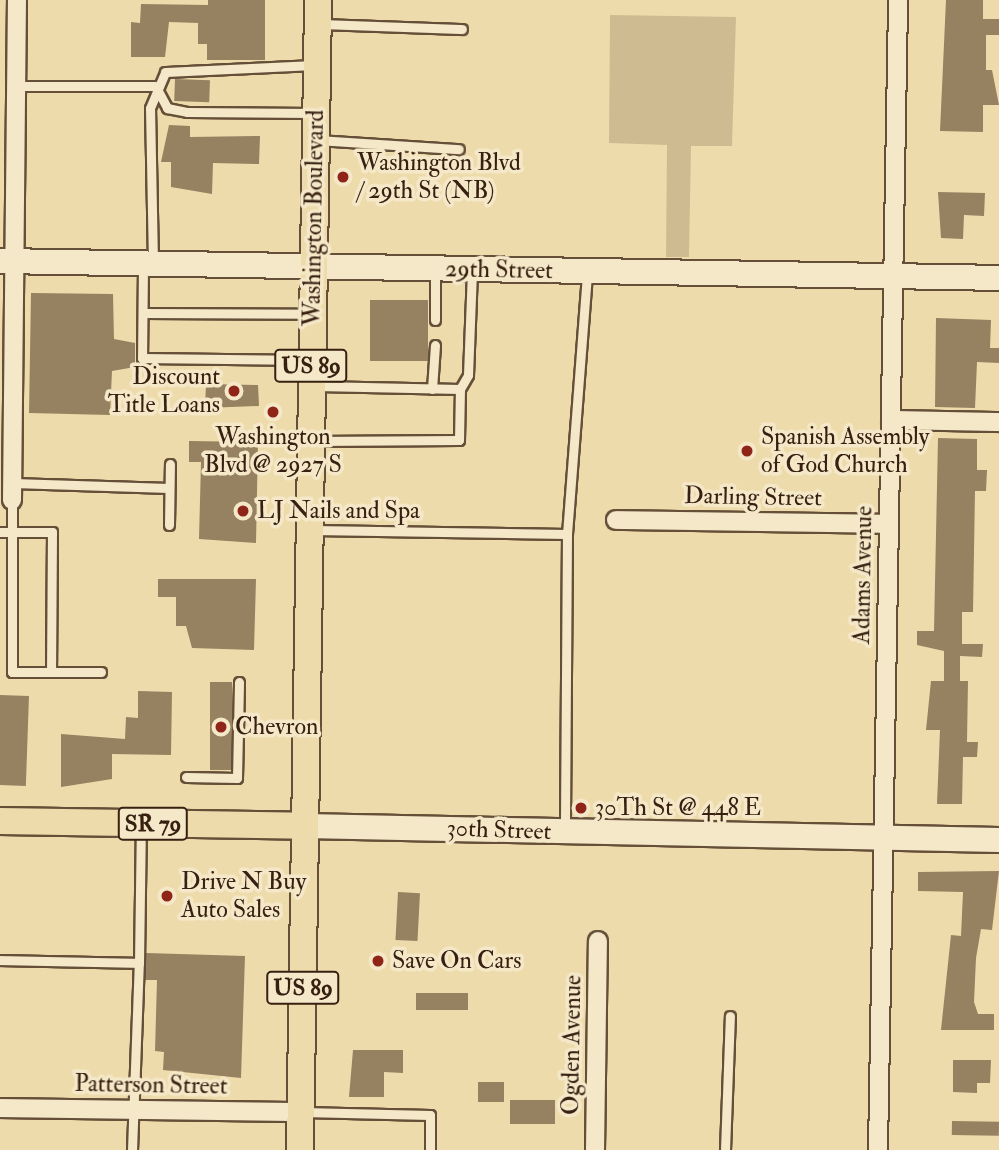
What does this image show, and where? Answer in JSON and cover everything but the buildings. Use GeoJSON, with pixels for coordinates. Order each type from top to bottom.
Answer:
{"type":"FeatureCollection","features":[{"type":"Feature","properties":{"kind":"main road","name":"Washington Boulevard"},"geometry":{"type":"LineString","coordinates":[[300,1150],[310,530],[309,441],[318,12]]}},
{"type":"Feature","properties":{"kind":"main road","name":"30th Street"},"geometry":{"type":"LineString","coordinates":[[0,821],[305,826]]}},
{"type":"Feature","properties":{"kind":"street"},"geometry":{"type":"LineString","coordinates":[[13,491],[7,261],[17,86],[18,0]]}},
{"type":"Feature","properties":{"kind":"street","name":"Adams Avenue"},"geometry":{"type":"LineString","coordinates":[[878,1150],[898,0]]}},
{"type":"Feature","properties":{"kind":"street","name":"29th Street"},"geometry":{"type":"LineString","coordinates":[[7,261],[999,278]]}},
{"type":"Feature","properties":{"kind":"street"},"geometry":{"type":"LineString","coordinates":[[891,419],[999,422]]}},
{"type":"Feature","properties":{"kind":"street","name":"Darling Street"},"geometry":{"type":"LineString","coordinates":[[616,520],[888,524]]}},
{"type":"Feature","properties":{"kind":"street","name":"30th Street"},"geometry":{"type":"LineString","coordinates":[[305,826],[999,840]]}},
{"type":"Feature","properties":{"kind":"street","name":"Ogden Avenue"},"geometry":{"type":"LineString","coordinates":[[595,1150],[598,941]]}},
{"type":"Feature","properties":{"kind":"street","name":"Patterson Street"},"geometry":{"type":"LineString","coordinates":[[0,1108],[301,1112]]}},
{"type":"Feature","properties":{"kind":"lane"},"geometry":{"type":"LineString","coordinates":[[318,12],[462,29]]}},
{"type":"Feature","properties":{"kind":"lane"},"geometry":{"type":"LineString","coordinates":[[317,65],[170,70],[155,86],[142,358],[311,373],[432,389],[460,389]]}},
{"type":"Feature","properties":{"kind":"lane"},"geometry":{"type":"LineString","coordinates":[[17,86],[155,86]]}},
{"type":"Feature","properties":{"kind":"lane"},"geometry":{"type":"LineString","coordinates":[[155,86],[167,108],[316,113]]}},
{"type":"Feature","properties":{"kind":"lane"},"geometry":{"type":"LineString","coordinates":[[316,140],[459,149]]}},
{"type":"Feature","properties":{"kind":"lane"},"geometry":{"type":"LineString","coordinates":[[435,268],[435,320]]}},
{"type":"Feature","properties":{"kind":"lane"},"geometry":{"type":"LineString","coordinates":[[309,441],[459,440],[460,389],[470,363],[472,269]]}},
{"type":"Feature","properties":{"kind":"lane"},"geometry":{"type":"LineString","coordinates":[[565,832],[567,534],[587,271]]}},
{"type":"Feature","properties":{"kind":"lane"},"geometry":{"type":"LineString","coordinates":[[144,313],[312,314]]}},
{"type":"Feature","properties":{"kind":"lane"},"geometry":{"type":"LineString","coordinates":[[432,389],[435,345]]}},
{"type":"Feature","properties":{"kind":"lane"},"geometry":{"type":"LineString","coordinates":[[169,525],[170,464]]}},
{"type":"Feature","properties":{"kind":"lane"},"geometry":{"type":"LineString","coordinates":[[102,672],[12,672],[13,491],[169,488]]}},
{"type":"Feature","properties":{"kind":"lane"},"geometry":{"type":"LineString","coordinates":[[310,530],[567,534]]}},
{"type":"Feature","properties":{"kind":"lane"},"geometry":{"type":"LineString","coordinates":[[0,532],[52,532],[51,672]]}},
{"type":"Feature","properties":{"kind":"lane"},"geometry":{"type":"LineString","coordinates":[[187,777],[237,778],[239,682]]}},
{"type":"Feature","properties":{"kind":"lane"},"geometry":{"type":"LineString","coordinates":[[132,1150],[141,824]]}},
{"type":"Feature","properties":{"kind":"lane"},"geometry":{"type":"LineString","coordinates":[[0,960],[139,963]]}},
{"type":"Feature","properties":{"kind":"lane"},"geometry":{"type":"LineString","coordinates":[[725,1150],[730,1016]]}},
{"type":"Feature","properties":{"kind":"lane"},"geometry":{"type":"LineString","coordinates":[[301,1112],[430,1115],[430,1150]]}},
{"type":"Feature","properties":{"kind":"shaded area"},"geometry":{"type":"Polygon","coordinates":[[[610,15],[736,17],[732,146],[691,146],[689,257],[666,257],[667,145],[609,143],[610,15]]]}},
{"type":"Feature","properties":{"kind":"place","name":"Washington Blvd / 29th St (NB)"},"geometry":{"type":"Point","coordinates":[343,177]}},
{"type":"Feature","properties":{"kind":"place","name":"Discount Title Loans"},"geometry":{"type":"Point","coordinates":[234,391]}},
{"type":"Feature","properties":{"kind":"place","name":"Washington Blvd @ 2927 S"},"geometry":{"type":"Point","coordinates":[273,412]}},
{"type":"Feature","properties":{"kind":"place","name":"Spanish Assembly of God Church"},"geometry":{"type":"Point","coordinates":[747,451]}},
{"type":"Feature","properties":{"kind":"place","name":"LJ Nails and Spa"},"geometry":{"type":"Point","coordinates":[243,511]}},
{"type":"Feature","properties":{"kind":"place","name":"Chevron"},"geometry":{"type":"Point","coordinates":[221,727]}},
{"type":"Feature","properties":{"kind":"place","name":"30Th St @ 448 E"},"geometry":{"type":"Point","coordinates":[581,808]}},
{"type":"Feature","properties":{"kind":"place","name":"Drive N Buy Auto Sales"},"geometry":{"type":"Point","coordinates":[167,896]}},
{"type":"Feature","properties":{"kind":"place","name":"Save On Cars"},"geometry":{"type":"Point","coordinates":[378,961]}}]}
